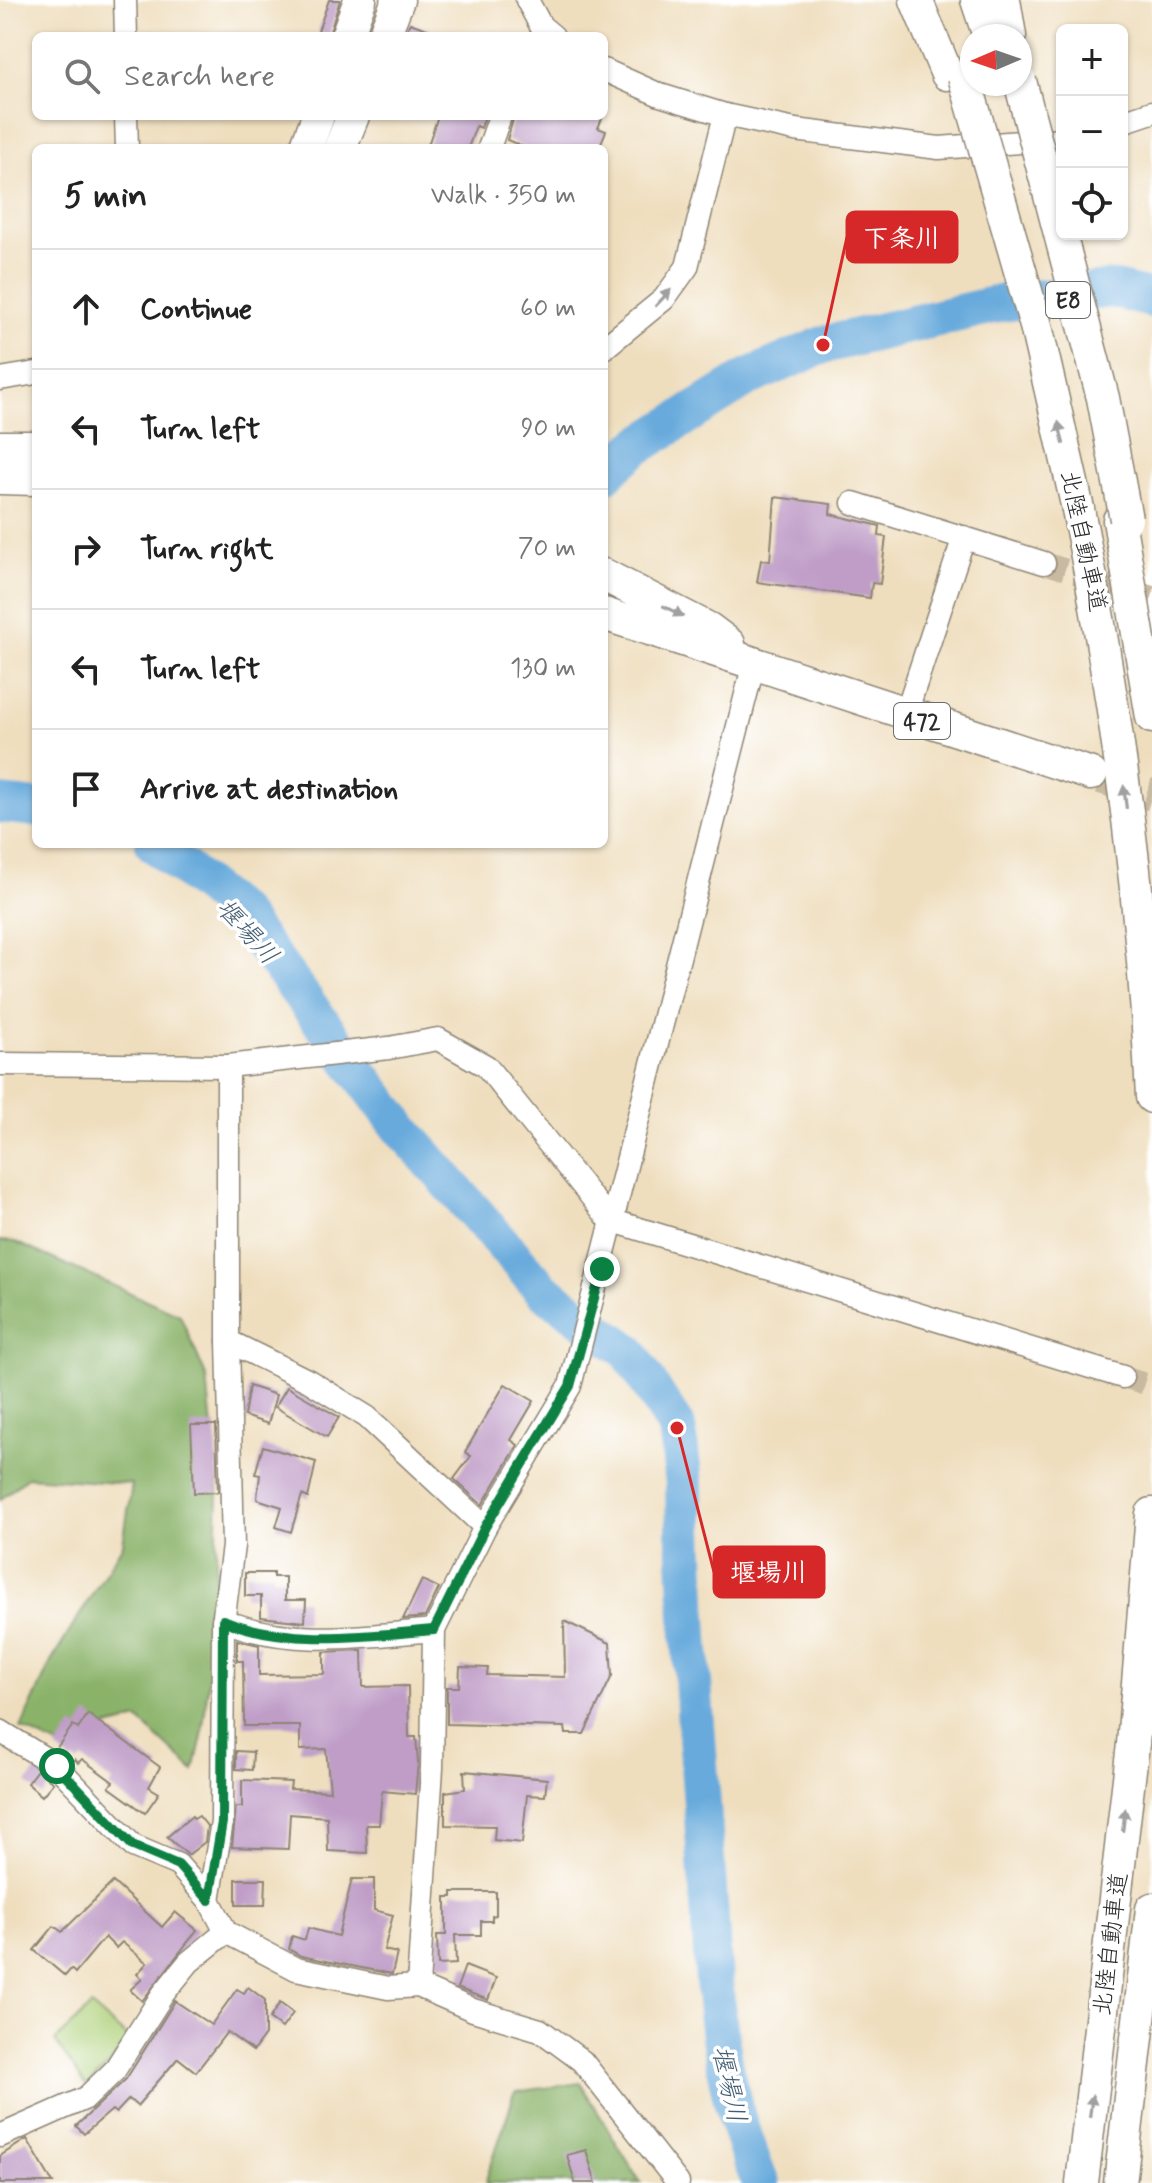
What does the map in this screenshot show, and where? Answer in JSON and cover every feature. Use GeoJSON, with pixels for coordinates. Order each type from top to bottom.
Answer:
{"type":"FeatureCollection","features":[{"type":"Feature","properties":{"kind":"highway"},"geometry":{"type":"LineString","coordinates":[[348,32],[360,0]]}},
{"type":"Feature","properties":{"kind":"highway"},"geometry":{"type":"LineString","coordinates":[[386,32],[398,0]]}},
{"type":"Feature","properties":{"kind":"highway"},"geometry":{"type":"LineString","coordinates":[[916,0],[956,75]]}},
{"type":"Feature","properties":{"kind":"highway","name":"北陸自動車道"},"geometry":{"type":"LineString","coordinates":[[937,0],[956,75],[1009,229],[1078,509],[1102,630],[1121,761],[1149,1027],[1152,1097]]}},
{"type":"Feature","properties":{"kind":"highway"},"geometry":{"type":"LineString","coordinates":[[977,0],[985,24]]}},
{"type":"Feature","properties":{"kind":"highway"},"geometry":{"type":"LineString","coordinates":[[1004,0],[1008,24]]}},
{"type":"Feature","properties":{"kind":"highway","name":"北陸自動車道"},"geometry":{"type":"LineString","coordinates":[[1008,96],[1068,302],[1123,519],[1152,717]]}},
{"type":"Feature","properties":{"kind":"highway"},"geometry":{"type":"LineString","coordinates":[[1024,96],[1096,370],[1123,519]]}},
{"type":"Feature","properties":{"kind":"highway"},"geometry":{"type":"LineString","coordinates":[[308,144],[316,120]]}},
{"type":"Feature","properties":{"kind":"highway"},"geometry":{"type":"LineString","coordinates":[[342,144],[351,120]]}},
{"type":"Feature","properties":{"kind":"highway"},"geometry":{"type":"LineString","coordinates":[[0,447],[32,447]]}},
{"type":"Feature","properties":{"kind":"highway"},"geometry":{"type":"LineString","coordinates":[[0,478],[32,479]]}},
{"type":"Feature","properties":{"kind":"highway","name":"472"},"geometry":{"type":"LineString","coordinates":[[608,577],[709,629],[754,663]]}},
{"type":"Feature","properties":{"kind":"highway","name":"472"},"geometry":{"type":"LineString","coordinates":[[608,615],[905,716],[1091,774]]}},
{"type":"Feature","properties":{"kind":"highway","name":"北陸自動車道"},"geometry":{"type":"LineString","coordinates":[[1082,2183],[1133,1744],[1152,1514]]}},
{"type":"Feature","properties":{"kind":"highway","name":"北陸自動車道"},"geometry":{"type":"LineString","coordinates":[[1120,2183],[1152,1909]]}},
{"type":"Feature","properties":{"kind":"street"},"geometry":{"type":"LineString","coordinates":[[125,0],[126,32]]}},
{"type":"Feature","properties":{"kind":"street"},"geometry":{"type":"LineString","coordinates":[[527,0],[542,32]]}},
{"type":"Feature","properties":{"kind":"street"},"geometry":{"type":"LineString","coordinates":[[608,72],[660,95],[725,115],[795,130],[939,148],[1056,139]]}},
{"type":"Feature","properties":{"kind":"street"},"geometry":{"type":"LineString","coordinates":[[1128,120],[1152,112]]}},
{"type":"Feature","properties":{"kind":"street"},"geometry":{"type":"LineString","coordinates":[[608,345],[664,299],[687,267],[725,115]]}},
{"type":"Feature","properties":{"kind":"street"},"geometry":{"type":"LineString","coordinates":[[126,120],[127,144]]}},
{"type":"Feature","properties":{"kind":"street"},"geometry":{"type":"LineString","coordinates":[[490,144],[499,120]]}},
{"type":"Feature","properties":{"kind":"street"},"geometry":{"type":"LineString","coordinates":[[0,379],[32,374]]}},
{"type":"Feature","properties":{"kind":"street"},"geometry":{"type":"LineString","coordinates":[[853,503],[1044,563]]}},
{"type":"Feature","properties":{"kind":"street"},"geometry":{"type":"LineString","coordinates":[[905,716],[964,537]]}},
{"type":"Feature","properties":{"kind":"street"},"geometry":{"type":"LineString","coordinates":[[418,1986],[432,1768],[434,1630],[485,1527],[570,1386],[754,663]]}},
{"type":"Feature","properties":{"kind":"street"},"geometry":{"type":"LineString","coordinates":[[0,1064],[228,1066],[389,1048],[438,1039],[486,1066],[610,1220],[1123,1377]]}},
{"type":"Feature","properties":{"kind":"street"},"geometry":{"type":"LineString","coordinates":[[209,1900],[222,1822],[223,1620],[233,1546],[228,1341],[228,1066]]}},
{"type":"Feature","properties":{"kind":"street"},"geometry":{"type":"LineString","coordinates":[[228,1341],[309,1381],[367,1417],[485,1527]]}},
{"type":"Feature","properties":{"kind":"street"},"geometry":{"type":"LineString","coordinates":[[223,1620],[246,1629],[329,1639],[434,1630]]}},
{"type":"Feature","properties":{"kind":"street"},"geometry":{"type":"LineString","coordinates":[[0,1731],[57,1766],[133,1846],[178,1865],[209,1900],[226,1932],[296,1969],[388,1988],[418,1986],[473,2010],[540,2030],[582,2061],[678,2183]]}},
{"type":"Feature","properties":{"kind":"street"},"geometry":{"type":"LineString","coordinates":[[0,2136],[86,2098],[114,2071],[163,1994],[189,1962],[226,1932]]}},
{"type":"Feature","properties":{"kind":"green space"},"geometry":{"type":"Polygon","coordinates":[[[0,1241],[15,1242],[180,1315],[207,1378],[218,1489],[214,1633],[202,1736],[194,1771],[138,1719],[104,1728],[75,1754],[21,1728],[51,1662],[123,1544],[132,1484],[27,1477],[0,1500],[0,1241]]]}},
{"type":"Feature","properties":{"kind":"green space"},"geometry":{"type":"Polygon","coordinates":[[[91,2006],[128,2038],[110,2064],[86,2086],[55,2041],[91,2006]]]}},
{"type":"Feature","properties":{"kind":"green space"},"geometry":{"type":"Polygon","coordinates":[[[580,2083],[641,2183],[485,2183],[515,2092],[580,2083]]]}},
{"type":"Feature","properties":{"kind":"building"},"geometry":{"type":"Polygon","coordinates":[[[329,0],[340,0],[330,32],[318,31],[329,0]]]}},
{"type":"Feature","properties":{"kind":"building"},"geometry":{"type":"Polygon","coordinates":[[[410,23],[435,32],[406,32],[410,23]]]}},
{"type":"Feature","properties":{"kind":"building"},"geometry":{"type":"Polygon","coordinates":[[[437,120],[484,120],[481,128],[476,126],[469,144],[428,144],[437,120]]]}},
{"type":"Feature","properties":{"kind":"building"},"geometry":{"type":"Polygon","coordinates":[[[513,120],[601,120],[598,128],[606,131],[601,144],[516,144],[507,140],[513,120]]]}},
{"type":"Feature","properties":{"kind":"building"},"geometry":{"type":"Polygon","coordinates":[[[775,497],[831,504],[830,514],[880,526],[879,536],[886,537],[880,584],[872,583],[870,598],[757,582],[761,560],[770,561],[775,497]]]}},
{"type":"Feature","properties":{"kind":"building"},"geometry":{"type":"Polygon","coordinates":[[[505,1384],[534,1401],[511,1440],[518,1445],[482,1505],[454,1479],[471,1456],[465,1452],[505,1384]]]}},
{"type":"Feature","properties":{"kind":"building"},"geometry":{"type":"Polygon","coordinates":[[[249,1386],[276,1395],[268,1424],[244,1416],[249,1386]]]}},
{"type":"Feature","properties":{"kind":"building"},"geometry":{"type":"Polygon","coordinates":[[[287,1387],[339,1417],[327,1437],[275,1407],[287,1387]]]}},
{"type":"Feature","properties":{"kind":"building"},"geometry":{"type":"Polygon","coordinates":[[[191,1425],[216,1425],[218,1492],[194,1493],[191,1425]]]}},
{"type":"Feature","properties":{"kind":"building"},"geometry":{"type":"Polygon","coordinates":[[[263,1446],[316,1462],[308,1498],[302,1495],[291,1532],[276,1527],[282,1507],[257,1499],[260,1475],[255,1474],[263,1446]]]}},
{"type":"Feature","properties":{"kind":"building"},"geometry":{"type":"Polygon","coordinates":[[[245,1573],[273,1573],[273,1577],[285,1577],[285,1600],[306,1600],[305,1622],[261,1617],[261,1596],[245,1596],[245,1573]]]}},
{"type":"Feature","properties":{"kind":"building"},"geometry":{"type":"Polygon","coordinates":[[[422,1580],[439,1588],[425,1617],[403,1619],[422,1580]]]}},
{"type":"Feature","properties":{"kind":"building"},"geometry":{"type":"Polygon","coordinates":[[[564,1621],[610,1643],[612,1676],[584,1734],[566,1734],[565,1727],[447,1724],[447,1687],[459,1687],[460,1667],[488,1668],[487,1675],[565,1677],[564,1621]]]}},
{"type":"Feature","properties":{"kind":"building"},"geometry":{"type":"Polygon","coordinates":[[[237,1640],[259,1645],[259,1675],[324,1674],[324,1652],[362,1650],[363,1687],[408,1686],[409,1737],[416,1737],[418,1763],[415,1794],[382,1791],[379,1825],[366,1825],[367,1853],[328,1851],[327,1817],[290,1814],[288,1849],[232,1847],[236,1807],[242,1807],[242,1780],[291,1782],[290,1789],[330,1791],[326,1749],[300,1750],[300,1726],[244,1726],[243,1661],[237,1661],[237,1640]]]}},
{"type":"Feature","properties":{"kind":"building"},"geometry":{"type":"Polygon","coordinates":[[[88,1714],[160,1767],[149,1787],[159,1793],[145,1813],[109,1787],[113,1782],[82,1759],[78,1763],[75,1759],[72,1762],[56,1749],[73,1725],[78,1729],[88,1714]]]}},
{"type":"Feature","properties":{"kind":"building"},"geometry":{"type":"Polygon","coordinates":[[[236,1751],[253,1752],[252,1770],[236,1769],[236,1751]]]}},
{"type":"Feature","properties":{"kind":"building"},"geometry":{"type":"Polygon","coordinates":[[[37,1770],[53,1783],[42,1796],[27,1783],[37,1770]]]}},
{"type":"Feature","properties":{"kind":"building"},"geometry":{"type":"Polygon","coordinates":[[[464,1771],[547,1779],[545,1796],[527,1795],[522,1843],[494,1840],[495,1826],[445,1825],[445,1792],[465,1789],[464,1771]]]}},
{"type":"Feature","properties":{"kind":"building"},"geometry":{"type":"Polygon","coordinates":[[[192,1816],[194,1819],[199,1816],[207,1826],[205,1842],[188,1855],[167,1837],[192,1816]]]}},
{"type":"Feature","properties":{"kind":"building"},"geometry":{"type":"Polygon","coordinates":[[[236,1879],[266,1879],[265,1905],[236,1905],[236,1879]]]}},
{"type":"Feature","properties":{"kind":"building"},"geometry":{"type":"Polygon","coordinates":[[[352,1879],[374,1879],[374,1910],[393,1915],[384,1950],[397,1953],[392,1974],[301,1956],[289,1949],[292,1936],[305,1940],[308,1928],[338,1936],[352,1879]]]}},
{"type":"Feature","properties":{"kind":"building"},"geometry":{"type":"Polygon","coordinates":[[[113,1882],[162,1927],[175,1912],[197,1930],[142,2001],[130,1990],[142,1979],[137,1974],[147,1963],[122,1942],[116,1948],[105,1937],[75,1973],[71,1969],[65,1976],[34,1950],[54,1926],[62,1932],[113,1882]]]}},
{"type":"Feature","properties":{"kind":"building"},"geometry":{"type":"Polygon","coordinates":[[[452,1892],[496,1892],[496,1915],[492,1916],[492,1921],[481,1921],[481,1935],[455,1935],[456,1964],[438,1965],[437,1935],[446,1935],[446,1897],[452,1897],[452,1892]]]}},
{"type":"Feature","properties":{"kind":"building"},"geometry":{"type":"Polygon","coordinates":[[[465,1966],[496,1978],[488,2000],[457,1988],[465,1966]]]}},
{"type":"Feature","properties":{"kind":"building"},"geometry":{"type":"Polygon","coordinates":[[[248,1987],[265,2000],[265,2035],[253,2051],[227,2032],[196,2072],[178,2058],[137,2106],[129,2099],[116,2113],[112,2110],[84,2134],[76,2126],[126,2079],[175,2001],[211,2025],[237,1989],[244,1993],[248,1987]]]}},
{"type":"Feature","properties":{"kind":"building"},"geometry":{"type":"Polygon","coordinates":[[[280,2003],[293,2013],[282,2028],[269,2019],[280,2003]]]}},
{"type":"Feature","properties":{"kind":"building"},"geometry":{"type":"Polygon","coordinates":[[[27,2139],[53,2183],[0,2183],[0,2156],[27,2139]]]}},
{"type":"Feature","properties":{"kind":"building"},"geometry":{"type":"Polygon","coordinates":[[[586,2150],[596,2183],[575,2183],[567,2155],[586,2150]]]}},
{"type":"Feature","properties":{"kind":"waterway"},"geometry":{"type":"LineString","coordinates":[[608,472],[635,448],[749,377],[823,345],[1002,303],[1111,289],[1152,299]]}},
{"type":"Feature","properties":{"kind":"waterway"},"geometry":{"type":"LineString","coordinates":[[0,804],[32,808]]}},
{"type":"Feature","properties":{"kind":"waterway","name":"堰場川"},"geometry":{"type":"LineString","coordinates":[[159,848],[239,913],[401,1128],[542,1289],[629,1352],[677,1428],[684,1484],[690,1642],[713,1976],[728,2081],[736,2115],[761,2183]]}},
{"type":"Feature","properties":{"kind":"tunnel"},"geometry":{"type":"LineString","coordinates":[[1044,563],[1152,597]]}},
{"type":"Feature","properties":{"kind":"tunnel"},"geometry":{"type":"LineString","coordinates":[[1101,778],[1152,795]]}},
{"type":"Feature","properties":{"kind":"tunnel"},"geometry":{"type":"LineString","coordinates":[[1123,1377],[1152,1386]]}},
{"type":"Feature","properties":{"kind":"place","name":"下条川"},"geometry":{"type":"Point","coordinates":[823,345]}},
{"type":"Feature","properties":{"kind":"place","name":"堰場川"},"geometry":{"type":"Point","coordinates":[677,1428]}},
{"type":"Feature","properties":{"kind":"route"},"geometry":{"type":"LineString","coordinates":[[57,1766],[133,1846],[178,1865],[209,1900],[222,1822],[223,1620],[246,1629],[329,1639],[434,1630],[485,1527],[570,1386],[602,1269]]}}]}
